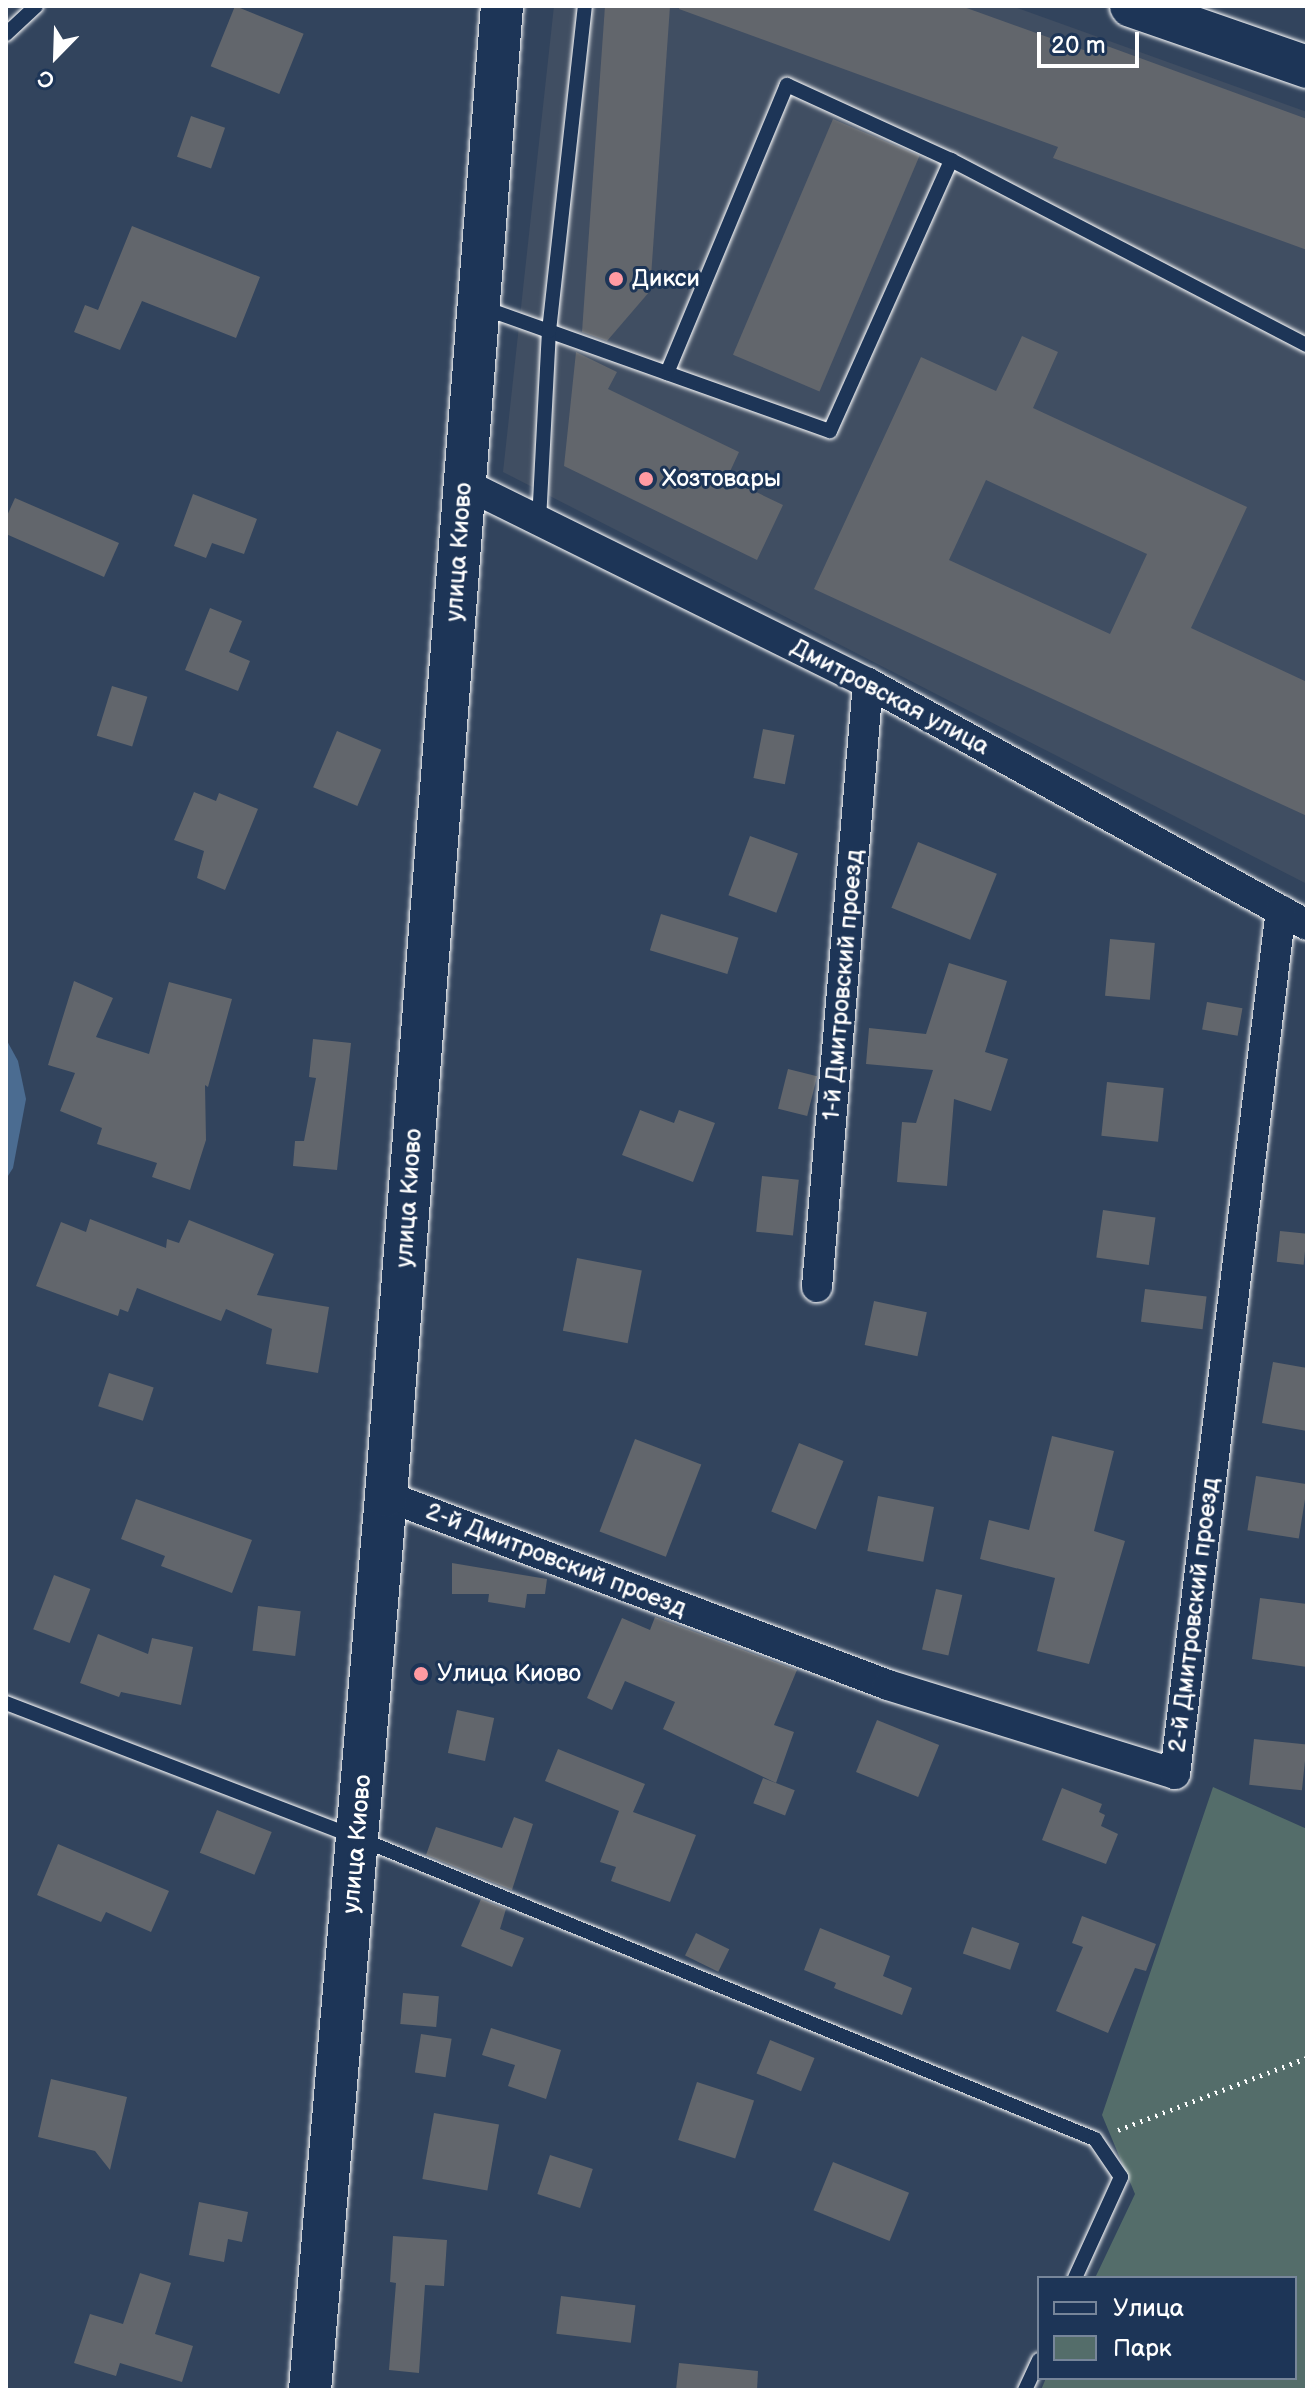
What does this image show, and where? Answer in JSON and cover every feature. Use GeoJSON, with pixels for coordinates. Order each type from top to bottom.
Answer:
{"type":"FeatureCollection","features":[{"type":"Feature","properties":{"kind":"main road","name":"улица Киово"},"geometry":{"type":"LineString","coordinates":[[310,2390],[386,1496],[502,6]]}},
{"type":"Feature","properties":{"kind":"main road"},"geometry":{"type":"LineString","coordinates":[[1131,6],[1307,67]]}},
{"type":"Feature","properties":{"kind":"street","name":"Дмитровская улица"},"geometry":{"type":"LineString","coordinates":[[465,484],[868,683],[1294,918]]}},
{"type":"Feature","properties":{"kind":"street","name":"1-й Дмитровский проезд"},"geometry":{"type":"LineString","coordinates":[[817,1287],[868,683]]}},
{"type":"Feature","properties":{"kind":"street","name":"2-й Дмитровский проезд"},"geometry":{"type":"LineString","coordinates":[[386,1496],[888,1685],[1175,1774],[1294,918]]}},
{"type":"Feature","properties":{"kind":"lane"},"geometry":{"type":"LineString","coordinates":[[6,34],[36,6]]}},
{"type":"Feature","properties":{"kind":"lane"},"geometry":{"type":"LineString","coordinates":[[539,521],[549,331],[585,6]]}},
{"type":"Feature","properties":{"kind":"lane"},"geometry":{"type":"LineString","coordinates":[[667,373],[787,85],[951,160],[1307,345]]}},
{"type":"Feature","properties":{"kind":"lane"},"geometry":{"type":"LineString","coordinates":[[478,306],[830,431],[951,160]]}},
{"type":"Feature","properties":{"kind":"lane"},"geometry":{"type":"LineString","coordinates":[[6,1703],[358,1838],[1095,2139],[1121,2177],[1076,2276]]}},
{"type":"Feature","properties":{"kind":"lane"},"geometry":{"type":"LineString","coordinates":[[1025,2390],[1037,2364]]}},
{"type":"Feature","properties":{"kind":"path"},"geometry":{"type":"LineString","coordinates":[[1095,2139],[1307,2058]]}},
{"type":"Feature","properties":{"kind":"shaded area"},"geometry":{"type":"Polygon","coordinates":[[[554,6],[1012,6],[1307,112],[1307,884],[503,472],[554,6]]]}},
{"type":"Feature","properties":{"kind":"green space"},"geometry":{"type":"Polygon","coordinates":[[[1213,1787],[1307,1829],[1307,2390],[1041,2390],[1045,2380],[1297,2380],[1297,2276],[1096,2276],[1135,2194],[1102,2115],[1213,1787]]]}},
{"type":"Feature","properties":{"kind":"water"},"geometry":{"type":"Polygon","coordinates":[[[6,1039],[18,1061],[26,1099],[13,1168],[6,1179],[6,1039]]]}},
{"type":"Feature","properties":{"kind":"building"},"geometry":{"type":"Polygon","coordinates":[[[235,6],[304,34],[279,94],[211,66],[235,6]]]}},
{"type":"Feature","properties":{"kind":"building"},"geometry":{"type":"Polygon","coordinates":[[[605,6],[670,6],[650,291],[607,341],[582,332],[605,6]]]}},
{"type":"Feature","properties":{"kind":"building"},"geometry":{"type":"Polygon","coordinates":[[[680,6],[961,6],[1092,53],[1096,42],[1307,119],[1307,250],[1053,158],[1058,147],[679,9],[680,6]]]}},
{"type":"Feature","properties":{"kind":"building"},"geometry":{"type":"Polygon","coordinates":[[[191,116],[225,128],[211,168],[177,157],[191,116]]]}},
{"type":"Feature","properties":{"kind":"building"},"geometry":{"type":"Polygon","coordinates":[[[833,119],[920,156],[820,391],[733,355],[833,119]]]}},
{"type":"Feature","properties":{"kind":"building"},"geometry":{"type":"Polygon","coordinates":[[[132,226],[260,277],[236,338],[142,301],[120,350],[74,332],[85,305],[98,310],[132,226]]]}},
{"type":"Feature","properties":{"kind":"building"},"geometry":{"type":"Polygon","coordinates":[[[1022,336],[1058,352],[1033,408],[1247,507],[1191,628],[1307,682],[1307,816],[814,589],[921,357],[996,391],[1022,336]],[[986,480],[949,560],[1110,634],[1147,554],[986,480]]]}},
{"type":"Feature","properties":{"kind":"building"},"geometry":{"type":"Polygon","coordinates":[[[576,352],[617,372],[608,389],[739,452],[727,478],[783,505],[757,560],[564,466],[576,352]]]}},
{"type":"Feature","properties":{"kind":"building"},"geometry":{"type":"Polygon","coordinates":[[[193,494],[257,519],[244,554],[212,543],[206,558],[174,546],[193,494]]]}},
{"type":"Feature","properties":{"kind":"building"},"geometry":{"type":"Polygon","coordinates":[[[15,498],[119,543],[104,577],[6,534],[6,518],[15,498]]]}},
{"type":"Feature","properties":{"kind":"building"},"geometry":{"type":"Polygon","coordinates":[[[210,608],[242,621],[229,652],[250,661],[238,691],[185,670],[210,608]]]}},
{"type":"Feature","properties":{"kind":"building"},"geometry":{"type":"Polygon","coordinates":[[[112,686],[147,697],[132,747],[97,736],[112,686]]]}},
{"type":"Feature","properties":{"kind":"building"},"geometry":{"type":"Polygon","coordinates":[[[763,729],[794,735],[785,784],[753,778],[763,729]]]}},
{"type":"Feature","properties":{"kind":"building"},"geometry":{"type":"Polygon","coordinates":[[[337,731],[381,750],[357,806],[313,787],[337,731]]]}},
{"type":"Feature","properties":{"kind":"building"},"geometry":{"type":"Polygon","coordinates":[[[194,792],[216,801],[219,793],[258,809],[225,890],[197,878],[204,851],[174,840],[194,792]]]}},
{"type":"Feature","properties":{"kind":"building"},"geometry":{"type":"Polygon","coordinates":[[[750,836],[798,853],[776,913],[728,895],[750,836]]]}},
{"type":"Feature","properties":{"kind":"building"},"geometry":{"type":"Polygon","coordinates":[[[918,842],[997,874],[970,940],[891,908],[918,842]]]}},
{"type":"Feature","properties":{"kind":"building"},"geometry":{"type":"Polygon","coordinates":[[[661,914],[738,938],[727,974],[650,950],[661,914]]]}},
{"type":"Feature","properties":{"kind":"building"},"geometry":{"type":"Polygon","coordinates":[[[1110,939],[1155,943],[1150,1000],[1105,996],[1110,939]]]}},
{"type":"Feature","properties":{"kind":"building"},"geometry":{"type":"Polygon","coordinates":[[[949,963],[1007,981],[985,1052],[1008,1059],[991,1111],[954,1099],[947,1186],[897,1182],[902,1122],[916,1123],[933,1070],[866,1064],[869,1028],[926,1034],[949,963]]]}},
{"type":"Feature","properties":{"kind":"building"},"geometry":{"type":"Polygon","coordinates":[[[74,981],[113,998],[96,1037],[149,1054],[169,982],[232,999],[208,1087],[205,1085],[206,1140],[190,1190],[152,1177],[157,1163],[97,1144],[102,1128],[60,1111],[75,1073],[48,1065],[74,981]]]}},
{"type":"Feature","properties":{"kind":"building"},"geometry":{"type":"Polygon","coordinates":[[[1207,1002],[1242,1008],[1238,1036],[1202,1030],[1207,1002]]]}},
{"type":"Feature","properties":{"kind":"building"},"geometry":{"type":"Polygon","coordinates":[[[313,1039],[351,1043],[337,1170],[293,1166],[295,1141],[304,1141],[316,1078],[309,1077],[313,1039]]]}},
{"type":"Feature","properties":{"kind":"building"},"geometry":{"type":"Polygon","coordinates":[[[788,1069],[817,1076],[807,1116],[778,1109],[788,1069]]]}},
{"type":"Feature","properties":{"kind":"building"},"geometry":{"type":"Polygon","coordinates":[[[1107,1082],[1164,1088],[1158,1142],[1101,1136],[1107,1082]]]}},
{"type":"Feature","properties":{"kind":"building"},"geometry":{"type":"Polygon","coordinates":[[[640,1110],[674,1123],[679,1110],[715,1123],[693,1182],[622,1155],[640,1110]]]}},
{"type":"Feature","properties":{"kind":"building"},"geometry":{"type":"Polygon","coordinates":[[[762,1176],[799,1180],[793,1236],[756,1232],[762,1176]]]}},
{"type":"Feature","properties":{"kind":"building"},"geometry":{"type":"Polygon","coordinates":[[[1103,1210],[1155,1217],[1149,1265],[1096,1258],[1103,1210]]]}},
{"type":"Feature","properties":{"kind":"building"},"geometry":{"type":"Polygon","coordinates":[[[90,1219],[166,1248],[167,1239],[179,1243],[189,1220],[274,1254],[257,1295],[329,1307],[318,1373],[266,1364],[272,1329],[226,1309],[221,1321],[137,1288],[128,1312],[120,1309],[118,1316],[36,1286],[61,1222],[86,1232],[90,1219]]]}},
{"type":"Feature","properties":{"kind":"building"},"geometry":{"type":"Polygon","coordinates":[[[1280,1231],[1307,1234],[1304,1265],[1277,1262],[1280,1231]]]}},
{"type":"Feature","properties":{"kind":"building"},"geometry":{"type":"Polygon","coordinates":[[[577,1258],[642,1271],[628,1343],[563,1331],[577,1258]]]}},
{"type":"Feature","properties":{"kind":"building"},"geometry":{"type":"Polygon","coordinates":[[[1145,1289],[1207,1297],[1203,1329],[1141,1322],[1145,1289]]]}},
{"type":"Feature","properties":{"kind":"building"},"geometry":{"type":"Polygon","coordinates":[[[874,1301],[927,1312],[917,1356],[865,1345],[874,1301]]]}},
{"type":"Feature","properties":{"kind":"building"},"geometry":{"type":"Polygon","coordinates":[[[1273,1362],[1307,1368],[1307,1431],[1262,1423],[1273,1362]]]}},
{"type":"Feature","properties":{"kind":"building"},"geometry":{"type":"Polygon","coordinates":[[[109,1373],[154,1388],[143,1421],[98,1406],[109,1373]]]}},
{"type":"Feature","properties":{"kind":"building"},"geometry":{"type":"Polygon","coordinates":[[[1052,1436],[1114,1451],[1094,1531],[1125,1541],[1089,1664],[1037,1651],[1055,1578],[980,1559],[989,1520],[1029,1530],[1052,1436]]]}},
{"type":"Feature","properties":{"kind":"building"},"geometry":{"type":"Polygon","coordinates":[[[635,1439],[701,1464],[666,1557],[600,1531],[635,1439]]]}},
{"type":"Feature","properties":{"kind":"building"},"geometry":{"type":"Polygon","coordinates":[[[799,1443],[844,1461],[816,1530],[771,1512],[799,1443]]]}},
{"type":"Feature","properties":{"kind":"building"},"geometry":{"type":"Polygon","coordinates":[[[1256,1476],[1307,1484],[1299,1538],[1247,1530],[1256,1476]]]}},
{"type":"Feature","properties":{"kind":"building"},"geometry":{"type":"Polygon","coordinates":[[[878,1496],[934,1507],[923,1562],[867,1551],[878,1496]]]}},
{"type":"Feature","properties":{"kind":"building"},"geometry":{"type":"Polygon","coordinates":[[[136,1499],[252,1540],[232,1593],[161,1566],[165,1556],[121,1539],[136,1499]]]}},
{"type":"Feature","properties":{"kind":"building"},"geometry":{"type":"Polygon","coordinates":[[[452,1563],[547,1579],[545,1594],[527,1594],[525,1608],[488,1602],[489,1594],[452,1594],[452,1563]]]}},
{"type":"Feature","properties":{"kind":"building"},"geometry":{"type":"Polygon","coordinates":[[[54,1575],[90,1589],[70,1643],[33,1629],[54,1575]]]}},
{"type":"Feature","properties":{"kind":"building"},"geometry":{"type":"Polygon","coordinates":[[[936,1589],[962,1595],[948,1655],[922,1649],[936,1589]]]}},
{"type":"Feature","properties":{"kind":"building"},"geometry":{"type":"Polygon","coordinates":[[[1260,1598],[1307,1604],[1307,1667],[1252,1659],[1260,1598]]]}},
{"type":"Feature","properties":{"kind":"building"},"geometry":{"type":"Polygon","coordinates":[[[258,1606],[301,1611],[295,1656],[253,1651],[258,1606]]]}},
{"type":"Feature","properties":{"kind":"building"},"geometry":{"type":"Polygon","coordinates":[[[655,1617],[797,1670],[774,1725],[794,1732],[776,1783],[663,1729],[675,1702],[625,1681],[612,1710],[587,1698],[622,1618],[650,1630],[655,1617]]]}},
{"type":"Feature","properties":{"kind":"building"},"geometry":{"type":"Polygon","coordinates":[[[98,1634],[148,1654],[152,1638],[193,1647],[181,1705],[121,1692],[119,1697],[80,1683],[98,1634]]]}},
{"type":"Feature","properties":{"kind":"building"},"geometry":{"type":"Polygon","coordinates":[[[457,1710],[494,1718],[485,1761],[448,1753],[457,1710]]]}},
{"type":"Feature","properties":{"kind":"building"},"geometry":{"type":"Polygon","coordinates":[[[877,1720],[939,1745],[918,1797],[856,1772],[877,1720]]]}},
{"type":"Feature","properties":{"kind":"building"},"geometry":{"type":"Polygon","coordinates":[[[1254,1739],[1307,1745],[1302,1790],[1249,1785],[1254,1739]]]}},
{"type":"Feature","properties":{"kind":"building"},"geometry":{"type":"Polygon","coordinates":[[[558,1749],[645,1784],[633,1812],[696,1835],[670,1902],[611,1881],[616,1867],[600,1862],[619,1811],[545,1781],[558,1749]]]}},
{"type":"Feature","properties":{"kind":"building"},"geometry":{"type":"Polygon","coordinates":[[[763,1778],[795,1790],[785,1815],[753,1803],[763,1778]]]}},
{"type":"Feature","properties":{"kind":"building"},"geometry":{"type":"Polygon","coordinates":[[[1062,1788],[1102,1804],[1099,1812],[1105,1815],[1101,1826],[1118,1834],[1106,1864],[1042,1840],[1062,1788]]]}},
{"type":"Feature","properties":{"kind":"building"},"geometry":{"type":"Polygon","coordinates":[[[217,1810],[272,1832],[254,1875],[200,1853],[217,1810]]]}},
{"type":"Feature","properties":{"kind":"building"},"geometry":{"type":"Polygon","coordinates":[[[514,1817],[533,1824],[512,1890],[426,1855],[436,1827],[502,1848],[514,1817]]]}},
{"type":"Feature","properties":{"kind":"building"},"geometry":{"type":"Polygon","coordinates":[[[58,1844],[169,1891],[151,1932],[106,1912],[101,1922],[37,1895],[58,1844]]]}},
{"type":"Feature","properties":{"kind":"building"},"geometry":{"type":"Polygon","coordinates":[[[481,1899],[506,1909],[500,1929],[524,1938],[512,1967],[461,1946],[481,1899]]]}},
{"type":"Feature","properties":{"kind":"building"},"geometry":{"type":"Polygon","coordinates":[[[1082,1916],[1156,1944],[1146,1971],[1135,1968],[1108,2033],[1056,2011],[1083,1947],[1072,1943],[1082,1916]]]}},
{"type":"Feature","properties":{"kind":"building"},"geometry":{"type":"Polygon","coordinates":[[[972,1927],[1019,1943],[1010,1970],[963,1953],[972,1927]]]}},
{"type":"Feature","properties":{"kind":"building"},"geometry":{"type":"Polygon","coordinates":[[[820,1928],[890,1956],[883,1976],[912,1988],[902,2015],[834,1988],[836,1983],[804,1970],[820,1928]]]}},
{"type":"Feature","properties":{"kind":"building"},"geometry":{"type":"Polygon","coordinates":[[[696,1933],[729,1949],[718,1972],[685,1955],[696,1933]]]}},
{"type":"Feature","properties":{"kind":"building"},"geometry":{"type":"Polygon","coordinates":[[[403,1993],[439,1996],[436,2027],[400,2024],[403,1993]]]}},
{"type":"Feature","properties":{"kind":"building"},"geometry":{"type":"Polygon","coordinates":[[[491,2028],[561,2050],[546,2099],[508,2086],[515,2065],[482,2055],[491,2028]]]}},
{"type":"Feature","properties":{"kind":"building"},"geometry":{"type":"Polygon","coordinates":[[[421,2034],[452,2039],[446,2077],[415,2073],[421,2034]]]}},
{"type":"Feature","properties":{"kind":"building"},"geometry":{"type":"Polygon","coordinates":[[[770,2040],[815,2058],[801,2091],[757,2073],[770,2040]]]}},
{"type":"Feature","properties":{"kind":"building"},"geometry":{"type":"Polygon","coordinates":[[[51,2079],[127,2097],[110,2170],[95,2151],[38,2137],[51,2079]]]}},
{"type":"Feature","properties":{"kind":"building"},"geometry":{"type":"Polygon","coordinates":[[[697,2082],[754,2101],[735,2159],[678,2140],[697,2082]]]}},
{"type":"Feature","properties":{"kind":"building"},"geometry":{"type":"Polygon","coordinates":[[[434,2113],[499,2124],[487,2190],[422,2179],[434,2113]]]}},
{"type":"Feature","properties":{"kind":"building"},"geometry":{"type":"Polygon","coordinates":[[[550,2155],[593,2169],[580,2208],[537,2194],[550,2155]]]}},
{"type":"Feature","properties":{"kind":"building"},"geometry":{"type":"Polygon","coordinates":[[[833,2162],[909,2193],[890,2241],[814,2210],[833,2162]]]}},
{"type":"Feature","properties":{"kind":"building"},"geometry":{"type":"Polygon","coordinates":[[[199,2202],[248,2212],[242,2242],[228,2239],[224,2262],[189,2255],[199,2202]]]}},
{"type":"Feature","properties":{"kind":"building"},"geometry":{"type":"Polygon","coordinates":[[[393,2236],[447,2240],[444,2286],[425,2285],[419,2373],[389,2370],[396,2283],[390,2282],[393,2236]]]}},
{"type":"Feature","properties":{"kind":"building"},"geometry":{"type":"Polygon","coordinates":[[[140,2273],[171,2283],[155,2334],[193,2346],[182,2382],[120,2363],[116,2376],[74,2363],[90,2314],[123,2324],[140,2273]]]}},
{"type":"Feature","properties":{"kind":"building"},"geometry":{"type":"Polygon","coordinates":[[[561,2296],[635,2305],[631,2343],[556,2334],[561,2296]]]}},
{"type":"Feature","properties":{"kind":"building"},"geometry":{"type":"Polygon","coordinates":[[[679,2363],[758,2371],[757,2390],[676,2390],[679,2363]]]}},
{"type":"Feature","properties":{"kind":"place","name":"Дикси"},"geometry":{"type":"Point","coordinates":[616,279]}},
{"type":"Feature","properties":{"kind":"place","name":"Хозтовары"},"geometry":{"type":"Point","coordinates":[646,479]}},
{"type":"Feature","properties":{"kind":"place","name":"Улица Киово"},"geometry":{"type":"Point","coordinates":[421,1674]}}]}
